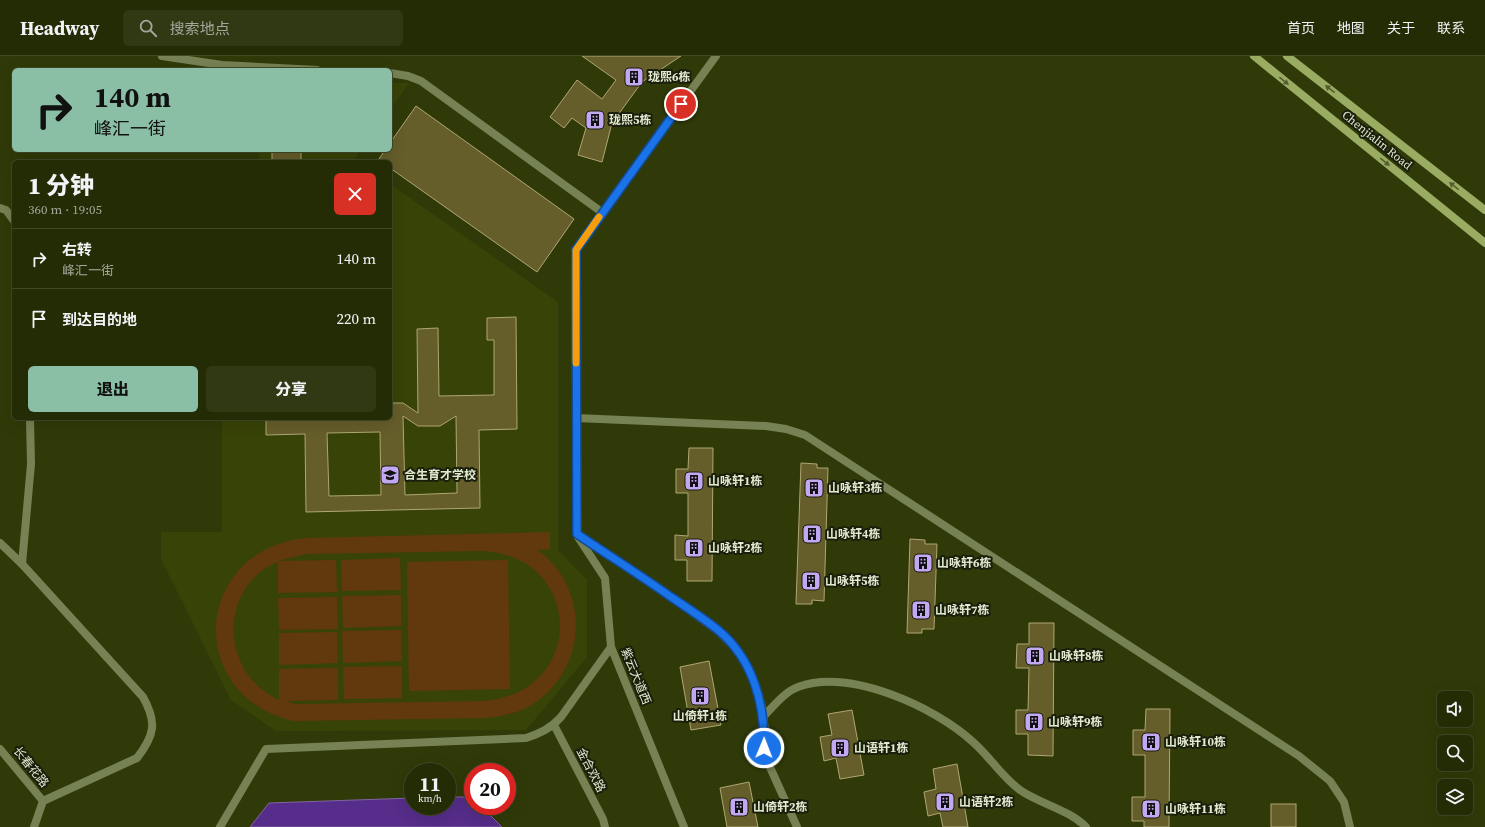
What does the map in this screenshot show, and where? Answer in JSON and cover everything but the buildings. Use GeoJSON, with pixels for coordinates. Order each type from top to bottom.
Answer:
{"type":"FeatureCollection","features":[{"type":"Feature","properties":{"kind":"main road","name":"Chenjialin Road"},"geometry":{"type":"LineString","coordinates":[[1254,56],[1485,243]]}},
{"type":"Feature","properties":{"kind":"main road","name":"Chenjialin Road"},"geometry":{"type":"LineString","coordinates":[[1287,56],[1485,210]]}},
{"type":"Feature","properties":{"kind":"street"},"geometry":{"type":"LineString","coordinates":[[162,56],[222,65],[279,68]]}},
{"type":"Feature","properties":{"kind":"street"},"geometry":{"type":"LineString","coordinates":[[716,56],[576,250],[577,534],[648,581],[718,631],[734,647],[747,666],[756,686],[763,717],[764,748],[769,764],[797,827]]}},
{"type":"Feature","properties":{"kind":"street"},"geometry":{"type":"LineString","coordinates":[[392,73],[408,76],[421,81],[602,213]]}},
{"type":"Feature","properties":{"kind":"street"},"geometry":{"type":"LineString","coordinates":[[0,208],[6,210],[12,218]]}},
{"type":"Feature","properties":{"kind":"street"},"geometry":{"type":"LineString","coordinates":[[576,418],[766,426],[786,429],[805,435],[1299,756],[1330,781],[1344,802],[1350,827]]}},
{"type":"Feature","properties":{"kind":"street"},"geometry":{"type":"LineString","coordinates":[[22,564],[31,464],[30,420]]}},
{"type":"Feature","properties":{"kind":"street","name":"紫云大道西"},"geometry":{"type":"LineString","coordinates":[[577,534],[605,578],[611,647],[684,827]]}},
{"type":"Feature","properties":{"kind":"street"},"geometry":{"type":"LineString","coordinates":[[0,543],[22,564],[143,697],[151,712],[153,728],[148,744],[137,758],[43,801],[37,826]]}},
{"type":"Feature","properties":{"kind":"street"},"geometry":{"type":"LineString","coordinates":[[220,827],[266,749],[526,738],[541,733],[554,725],[611,647]]}},
{"type":"Feature","properties":{"kind":"street"},"geometry":{"type":"LineString","coordinates":[[763,717],[781,699],[796,688],[813,682],[830,682],[870,688],[907,700],[942,718],[973,742],[1020,789],[1042,804],[1068,814],[1086,827]]}},
{"type":"Feature","properties":{"kind":"street","name":"金合欢路"},"geometry":{"type":"LineString","coordinates":[[554,725],[603,819],[605,827]]}},
{"type":"Feature","properties":{"kind":"street","name":"长春花路"},"geometry":{"type":"LineString","coordinates":[[0,749],[43,801]]}},
{"type":"Feature","properties":{"kind":"shaded area"},"geometry":{"type":"Polygon","coordinates":[[[392,83],[409,83],[392,107],[392,83]]]}},
{"type":"Feature","properties":{"kind":"shaded area"},"geometry":{"type":"Polygon","coordinates":[[[259,152],[360,152],[355,159],[356,160],[259,160],[259,152]]]}},
{"type":"Feature","properties":{"kind":"shaded area","name":"合生育才学校"},"geometry":{"type":"Polygon","coordinates":[[[392,185],[558,302],[558,550],[587,580],[587,657],[526,730],[276,731],[231,700],[161,559],[161,532],[222,532],[222,420],[392,420],[392,185]]]}},
{"type":"Feature","properties":{"kind":"shaded area"},"geometry":{"type":"Polygon","coordinates":[[[550,532],[550,549],[537,550],[555,566],[567,585],[574,606],[576,628],[573,649],[564,670],[551,689],[533,704],[511,714],[487,718],[293,721],[257,706],[233,683],[219,654],[216,624],[224,594],[241,567],[269,548],[306,538],[550,532]],[[484,551],[307,554],[281,560],[278,561],[336,560],[337,592],[278,593],[278,562],[269,566],[250,582],[239,602],[234,618],[236,650],[242,666],[252,679],[264,691],[279,700],[279,669],[338,668],[338,700],[285,701],[296,704],[486,701],[518,692],[542,674],[556,651],[560,625],[555,599],[541,576],[517,559],[484,551]]]}},
{"type":"Feature","properties":{"kind":"shaded area"},"geometry":{"type":"Polygon","coordinates":[[[400,558],[401,590],[342,591],[341,560],[400,558]]]}},
{"type":"Feature","properties":{"kind":"shaded area"},"geometry":{"type":"Polygon","coordinates":[[[508,560],[510,689],[409,691],[407,562],[508,560]]]}},
{"type":"Feature","properties":{"kind":"shaded area"},"geometry":{"type":"Polygon","coordinates":[[[401,595],[401,626],[343,628],[342,596],[401,595]]]}},
{"type":"Feature","properties":{"kind":"shaded area"},"geometry":{"type":"Polygon","coordinates":[[[337,597],[338,629],[279,630],[278,598],[337,597]]]}},
{"type":"Feature","properties":{"kind":"shaded area"},"geometry":{"type":"Polygon","coordinates":[[[401,630],[402,661],[343,663],[342,631],[401,630]]]}},
{"type":"Feature","properties":{"kind":"shaded area"},"geometry":{"type":"Polygon","coordinates":[[[337,632],[338,663],[279,665],[279,633],[337,632]]]}},
{"type":"Feature","properties":{"kind":"shaded area"},"geometry":{"type":"Polygon","coordinates":[[[402,666],[402,698],[344,699],[343,667],[402,666]]]}},
{"type":"Feature","properties":{"kind":"shaded area"},"geometry":{"type":"Polygon","coordinates":[[[456,797],[464,797],[464,815],[490,815],[502,827],[250,827],[269,803],[404,798],[404,815],[456,815],[456,797]]]}},
{"type":"Feature","properties":{"kind":"slow traffic"},"geometry":{"type":"LineString","coordinates":[[576,363],[576,250],[599,217]]}},
{"type":"Feature","properties":{"kind":"place","name":"珑熙6栋"},"geometry":{"type":"Point","coordinates":[634,77]}},
{"type":"Feature","properties":{"kind":"place","name":"珑熙5栋"},"geometry":{"type":"Point","coordinates":[595,120]}},
{"type":"Feature","properties":{"kind":"place","name":"合生育才学校"},"geometry":{"type":"Point","coordinates":[390,475]}},
{"type":"Feature","properties":{"kind":"place","name":"山咏轩1栋"},"geometry":{"type":"Point","coordinates":[694,481]}},
{"type":"Feature","properties":{"kind":"place","name":"山咏轩3栋"},"geometry":{"type":"Point","coordinates":[814,488]}},
{"type":"Feature","properties":{"kind":"place","name":"山咏轩4栋"},"geometry":{"type":"Point","coordinates":[812,534]}},
{"type":"Feature","properties":{"kind":"place","name":"山咏轩2栋"},"geometry":{"type":"Point","coordinates":[694,548]}},
{"type":"Feature","properties":{"kind":"place","name":"山咏轩6栋"},"geometry":{"type":"Point","coordinates":[923,563]}},
{"type":"Feature","properties":{"kind":"place","name":"山咏轩5栋"},"geometry":{"type":"Point","coordinates":[811,581]}},
{"type":"Feature","properties":{"kind":"place","name":"山咏轩7栋"},"geometry":{"type":"Point","coordinates":[921,610]}},
{"type":"Feature","properties":{"kind":"place","name":"山咏轩8栋"},"geometry":{"type":"Point","coordinates":[1035,656]}},
{"type":"Feature","properties":{"kind":"place","name":"山倚轩1栋"},"geometry":{"type":"Point","coordinates":[700,696]}},
{"type":"Feature","properties":{"kind":"place","name":"山咏轩9栋"},"geometry":{"type":"Point","coordinates":[1034,722]}},
{"type":"Feature","properties":{"kind":"place","name":"山咏轩10栋"},"geometry":{"type":"Point","coordinates":[1151,742]}},
{"type":"Feature","properties":{"kind":"place","name":"山语轩1栋"},"geometry":{"type":"Point","coordinates":[840,748]}},
{"type":"Feature","properties":{"kind":"place","name":"山语轩2栋"},"geometry":{"type":"Point","coordinates":[945,802]}},
{"type":"Feature","properties":{"kind":"place","name":"山倚轩2栋"},"geometry":{"type":"Point","coordinates":[739,807]}},
{"type":"Feature","properties":{"kind":"place","name":"山咏轩11栋"},"geometry":{"type":"Point","coordinates":[1151,809]}},
{"type":"Feature","properties":{"kind":"route"},"geometry":{"type":"LineString","coordinates":[[681,104],[576,250],[577,534],[684,606],[718,631],[734,647],[747,666],[756,686],[762,707],[765,730],[764,748]]}}]}
